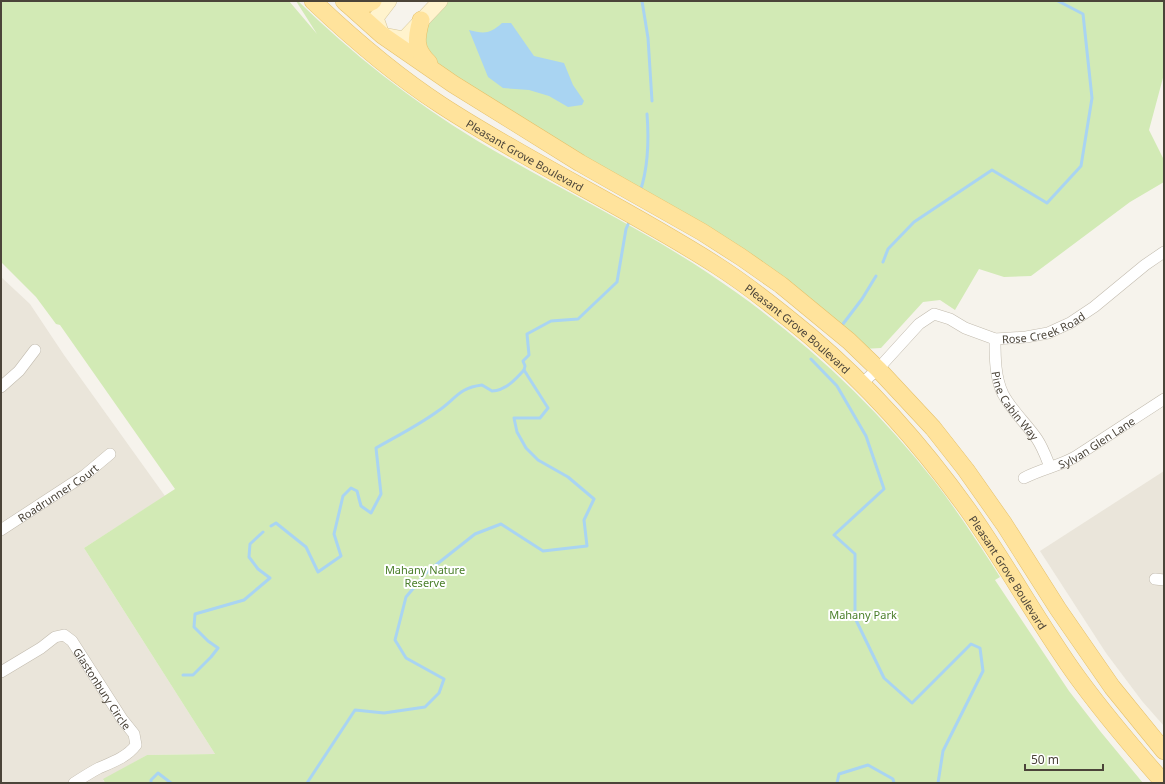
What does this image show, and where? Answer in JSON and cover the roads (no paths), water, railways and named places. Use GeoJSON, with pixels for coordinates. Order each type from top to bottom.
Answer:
{"type":"FeatureCollection","features":[{"type":"Feature","properties":{"kind":"main road","name":"Pleasant Grove Boulevard"},"geometry":{"type":"LineString","coordinates":[[313,1],[369,52],[439,104],[506,144],[651,226],[719,267],[758,294],[812,338],[861,384],[915,442],[943,477],[978,525],[1041,623],[1079,678],[1130,744],[1164,783]]}},
{"type":"Feature","properties":{"kind":"main road"},"geometry":{"type":"LineString","coordinates":[[345,2],[356,5],[366,4],[373,1]]}},
{"type":"Feature","properties":{"kind":"main road","name":"Pleasant Grove Boulevard"},"geometry":{"type":"LineString","coordinates":[[345,2],[382,35],[453,84],[580,163],[619,184],[735,253],[781,285],[843,336],[878,369],[933,428],[966,470],[1004,524],[1058,609],[1112,686],[1164,751]]}},
{"type":"Feature","properties":{"kind":"main road"},"geometry":{"type":"LineString","coordinates":[[421,20],[416,35],[418,47],[423,57],[453,84]]}},
{"type":"Feature","properties":{"kind":"street"},"geometry":{"type":"LineString","coordinates":[[382,35],[376,18],[390,1]]}},
{"type":"Feature","properties":{"kind":"street"},"geometry":{"type":"LineString","coordinates":[[382,35],[404,39],[440,1]]}},
{"type":"Feature","properties":{"kind":"street"},"geometry":{"type":"LineString","coordinates":[[369,52],[382,35]]}},
{"type":"Feature","properties":{"kind":"street","name":"Rose Creek Road"},"geometry":{"type":"LineString","coordinates":[[861,384],[878,369],[919,324],[934,314],[950,319],[965,328],[995,338],[1026,337],[1048,332],[1070,323],[1094,307],[1145,265],[1164,252]]}},
{"type":"Feature","properties":{"kind":"street","name":"Pine Cabin Way"},"geometry":{"type":"LineString","coordinates":[[995,338],[996,372],[1002,393],[1036,438],[1050,467]]}},
{"type":"Feature","properties":{"kind":"street"},"geometry":{"type":"LineString","coordinates":[[1,387],[19,371],[35,350]]}},
{"type":"Feature","properties":{"kind":"street","name":"Sylvan Glen Lane"},"geometry":{"type":"LineString","coordinates":[[1024,478],[1036,471],[1063,463],[1075,457],[1164,399]]}},
{"type":"Feature","properties":{"kind":"street","name":"Roadrunner Court"},"geometry":{"type":"LineString","coordinates":[[2,527],[85,476],[110,454]]}},
{"type":"Feature","properties":{"kind":"street","name":"Glastonbury Circle"},"geometry":{"type":"LineString","coordinates":[[1,672],[41,648],[55,637],[64,635],[72,641],[122,719],[134,734],[136,745],[131,751],[119,760],[97,769],[74,783]]}},
{"type":"Feature","properties":{"kind":"water"},"geometry":{"type":"Polygon","coordinates":[[[502,23],[511,23],[534,56],[564,63],[573,85],[584,101],[582,105],[568,107],[549,96],[529,90],[503,88],[488,77],[469,30],[487,32],[502,23]]]}},
{"type":"Feature","properties":{"kind":"waterway"},"geometry":{"type":"LineString","coordinates":[[642,1],[648,38],[652,101]]}},
{"type":"Feature","properties":{"kind":"waterway"},"geometry":{"type":"LineString","coordinates":[[883,262],[888,249],[914,222],[992,170],[1047,203],[1081,166],[1092,98],[1083,14],[1058,1]]}},
{"type":"Feature","properties":{"kind":"waterway"},"geometry":{"type":"LineString","coordinates":[[640,192],[645,173],[647,153],[647,114]]}},
{"type":"Feature","properties":{"kind":"waterway"},"geometry":{"type":"LineString","coordinates":[[307,783],[355,710],[384,713],[425,707],[439,693],[444,679],[406,658],[395,640],[406,597],[427,572],[475,534],[501,524],[543,551],[587,546],[584,520],[594,499],[568,477],[538,460],[526,448],[517,432],[514,418],[540,418],[548,408],[524,370],[525,366],[523,361],[529,355],[527,334],[551,321],[578,319],[617,282],[626,229],[630,220]]}},
{"type":"Feature","properties":{"kind":"waterway"},"geometry":{"type":"LineString","coordinates":[[843,324],[862,299],[876,276]]}},
{"type":"Feature","properties":{"kind":"waterway"},"geometry":{"type":"LineString","coordinates":[[811,359],[837,386],[866,436],[884,489],[834,535],[855,554],[855,618],[884,678],[912,703],[971,644],[980,648],[983,671],[943,751],[938,783]]}},
{"type":"Feature","properties":{"kind":"waterway"},"geometry":{"type":"LineString","coordinates":[[271,526],[276,523],[306,547],[318,572],[341,556],[334,534],[343,496],[351,488],[357,491],[361,506],[371,513],[381,494],[376,448],[431,416],[462,391],[474,386],[482,385],[492,391],[502,389],[514,381],[524,370]]}},
{"type":"Feature","properties":{"kind":"waterway"},"geometry":{"type":"LineString","coordinates":[[183,675],[193,675],[218,648],[208,641],[194,627],[195,614],[244,600],[270,578],[258,569],[249,557],[250,544],[263,532]]}},
{"type":"Feature","properties":{"kind":"waterway"},"geometry":{"type":"LineString","coordinates":[[837,783],[839,774],[868,765],[893,779],[894,783]]}},
{"type":"Feature","properties":{"kind":"waterway"},"geometry":{"type":"LineString","coordinates":[[151,783],[151,780],[158,773],[171,783]]}},
{"type":"Feature","properties":{"kind":"park label","name":"Mahany Nature Reserve"},"geometry":{"type":"Point","coordinates":[425,575]}},
{"type":"Feature","properties":{"kind":"park label","name":"Mahany Park"},"geometry":{"type":"Point","coordinates":[863,614]}}]}
